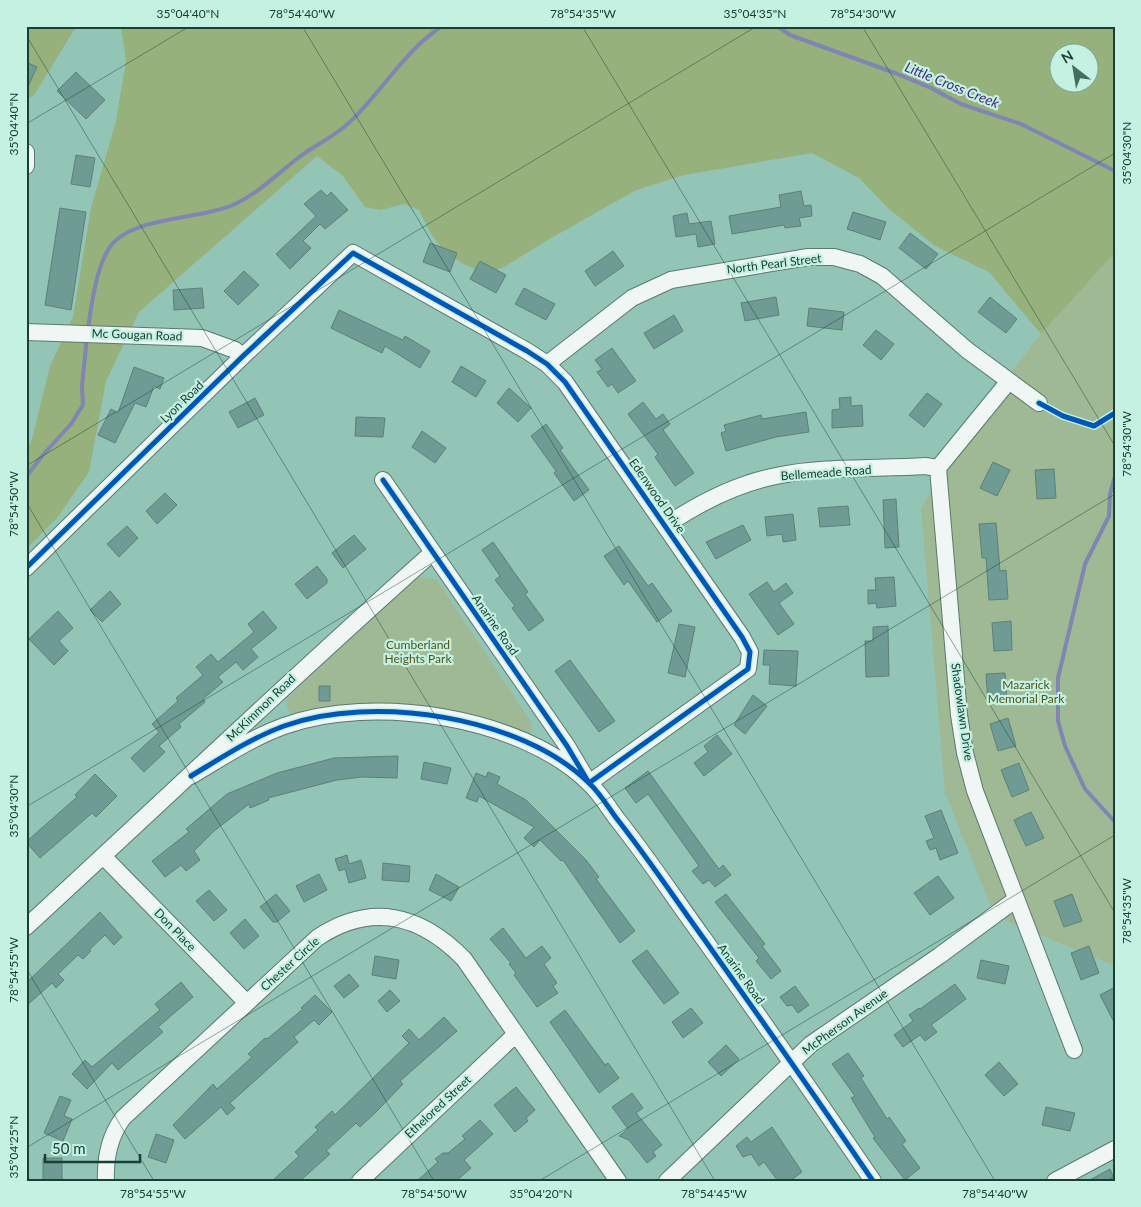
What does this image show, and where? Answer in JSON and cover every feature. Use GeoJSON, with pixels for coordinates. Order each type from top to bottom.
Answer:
{"type":"FeatureCollection","features":[{"type":"Feature","properties":{"kind":"street"},"geometry":{"type":"LineString","coordinates":[[26,152],[26,166]]}},
{"type":"Feature","properties":{"kind":"street","name":"Lyon Road"},"geometry":{"type":"LineString","coordinates":[[26,568],[242,357],[354,253]]}},
{"type":"Feature","properties":{"kind":"street","name":"Edenwood Drive"},"geometry":{"type":"LineString","coordinates":[[354,253],[547,364],[566,382],[742,637],[750,652],[751,661],[748,669],[742,675],[589,782]]}},
{"type":"Feature","properties":{"kind":"street","name":"North Pearl Street"},"geometry":{"type":"LineString","coordinates":[[547,364],[632,298],[671,280],[688,275],[817,256],[852,261],[875,271],[967,350],[1039,403]]}},
{"type":"Feature","properties":{"kind":"street","name":"Mc Gougan Road"},"geometry":{"type":"LineString","coordinates":[[26,332],[202,338],[235,350],[242,357]]}},
{"type":"Feature","properties":{"kind":"street"},"geometry":{"type":"LineString","coordinates":[[938,468],[1009,381]]}},
{"type":"Feature","properties":{"kind":"street","name":"Bellemeade Road"},"geometry":{"type":"LineString","coordinates":[[665,526],[727,491],[777,476],[812,472],[925,466],[938,468]]}},
{"type":"Feature","properties":{"kind":"street","name":"Shadowlawn Drive"},"geometry":{"type":"LineString","coordinates":[[938,468],[959,715],[965,753],[975,791],[1015,900],[1074,1050]]}},
{"type":"Feature","properties":{"kind":"street","name":"Anarine Road"},"geometry":{"type":"LineString","coordinates":[[383,480],[567,746],[589,782],[634,840],[792,1062],[872,1181]]}},
{"type":"Feature","properties":{"kind":"street","name":"McKimmon Road"},"geometry":{"type":"LineString","coordinates":[[26,927],[191,776],[314,658],[432,552]]}},
{"type":"Feature","properties":{"kind":"street","name":"Anarine Road"},"geometry":{"type":"LineString","coordinates":[[191,776],[252,740],[286,725],[324,716],[376,712],[437,716],[504,732],[551,755],[589,782]]}},
{"type":"Feature","properties":{"kind":"street","name":"Don Place"},"geometry":{"type":"LineString","coordinates":[[103,856],[247,1003]]}},
{"type":"Feature","properties":{"kind":"street","name":"McPherson Avenue"},"geometry":{"type":"LineString","coordinates":[[667,1181],[811,1044],[939,956],[1015,900]]}},
{"type":"Feature","properties":{"kind":"street","name":"Chester Circle"},"geometry":{"type":"LineString","coordinates":[[106,1181],[110,1140],[123,1118],[317,938],[332,928],[364,918],[390,917],[423,927],[452,947],[464,959],[618,1181]]}},
{"type":"Feature","properties":{"kind":"street","name":"Ethelored Street"},"geometry":{"type":"LineString","coordinates":[[360,1181],[516,1034]]}},
{"type":"Feature","properties":{"kind":"street"},"geometry":{"type":"LineString","coordinates":[[1055,1181],[1115,1148]]}},
{"type":"Feature","properties":{"kind":"green space"},"geometry":{"type":"Polygon","coordinates":[[[26,26],[82,26],[74,30],[34,95],[26,99],[26,26]]]}},
{"type":"Feature","properties":{"kind":"green space"},"geometry":{"type":"Polygon","coordinates":[[[121,26],[1115,26],[1115,252],[1041,334],[989,272],[935,246],[889,209],[859,178],[812,153],[684,175],[636,190],[504,267],[486,274],[452,257],[438,243],[419,210],[404,204],[381,210],[365,207],[343,176],[317,156],[139,312],[106,381],[89,472],[57,518],[26,549],[26,452],[32,439],[50,366],[73,317],[91,208],[116,121],[126,61],[121,26]]]}},
{"type":"Feature","properties":{"kind":"green space","name":"Mazarick Memorial Park"},"geometry":{"type":"Polygon","coordinates":[[[777,26],[1115,147],[1115,966],[995,916],[945,793],[921,508],[975,419],[1061,308],[822,151],[705,152],[561,226],[546,241],[504,267],[466,266],[431,235],[777,26]]]}},
{"type":"Feature","properties":{"kind":"green space","name":"Cumberland Heights Park"},"geometry":{"type":"Polygon","coordinates":[[[417,577],[435,579],[440,584],[531,722],[532,732],[526,735],[460,717],[293,716],[291,714],[287,706],[287,698],[417,577]]]}},
{"type":"Feature","properties":{"kind":"building"},"geometry":{"type":"Polygon","coordinates":[[[26,62],[37,67],[26,91],[26,62]]]}},
{"type":"Feature","properties":{"kind":"building"},"geometry":{"type":"Polygon","coordinates":[[[76,72],[105,100],[86,119],[57,91],[76,72]]]}},
{"type":"Feature","properties":{"kind":"building"},"geometry":{"type":"Polygon","coordinates":[[[76,155],[95,158],[90,187],[71,184],[76,155]]]}},
{"type":"Feature","properties":{"kind":"building"},"geometry":{"type":"Polygon","coordinates":[[[321,190],[327,196],[331,192],[348,210],[325,229],[320,224],[303,241],[311,248],[290,269],[276,254],[316,216],[304,204],[321,190]]]}},
{"type":"Feature","properties":{"kind":"building"},"geometry":{"type":"Polygon","coordinates":[[[801,191],[804,206],[811,205],[812,216],[799,218],[801,226],[785,228],[784,225],[732,234],[729,216],[781,207],[779,195],[801,191]]]}},
{"type":"Feature","properties":{"kind":"building"},"geometry":{"type":"Polygon","coordinates":[[[60,208],[86,212],[71,310],[45,305],[60,208]]]}},
{"type":"Feature","properties":{"kind":"building"},"geometry":{"type":"Polygon","coordinates":[[[853,212],[886,222],[880,240],[847,229],[853,212]]]}},
{"type":"Feature","properties":{"kind":"building"},"geometry":{"type":"Polygon","coordinates":[[[687,213],[689,224],[711,221],[715,244],[698,247],[696,234],[676,237],[673,216],[687,213]]]}},
{"type":"Feature","properties":{"kind":"building"},"geometry":{"type":"Polygon","coordinates":[[[910,233],[938,254],[926,269],[899,248],[910,233]]]}},
{"type":"Feature","properties":{"kind":"building"},"geometry":{"type":"Polygon","coordinates":[[[430,243],[457,253],[450,272],[423,262],[430,243]]]}},
{"type":"Feature","properties":{"kind":"building"},"geometry":{"type":"Polygon","coordinates":[[[613,251],[624,266],[595,286],[585,271],[613,251]]]}},
{"type":"Feature","properties":{"kind":"building"},"geometry":{"type":"Polygon","coordinates":[[[480,261],[506,275],[496,293],[470,279],[480,261]]]}},
{"type":"Feature","properties":{"kind":"building"},"geometry":{"type":"Polygon","coordinates":[[[244,271],[259,285],[238,305],[224,291],[244,271]]]}},
{"type":"Feature","properties":{"kind":"building"},"geometry":{"type":"Polygon","coordinates":[[[202,288],[204,308],[174,310],[173,290],[202,288]]]}},
{"type":"Feature","properties":{"kind":"building"},"geometry":{"type":"Polygon","coordinates":[[[524,288],[555,304],[546,320],[515,304],[524,288]]]}},
{"type":"Feature","properties":{"kind":"building"},"geometry":{"type":"Polygon","coordinates":[[[776,297],[779,315],[745,321],[741,303],[776,297]]]}},
{"type":"Feature","properties":{"kind":"building"},"geometry":{"type":"Polygon","coordinates":[[[990,297],[1017,319],[1006,333],[978,312],[990,297]]]}},
{"type":"Feature","properties":{"kind":"building"},"geometry":{"type":"Polygon","coordinates":[[[809,308],[844,312],[842,330],[807,326],[809,308]]]}},
{"type":"Feature","properties":{"kind":"building"},"geometry":{"type":"Polygon","coordinates":[[[339,310],[403,340],[405,336],[430,351],[420,368],[385,346],[382,353],[331,328],[339,310]]]}},
{"type":"Feature","properties":{"kind":"building"},"geometry":{"type":"Polygon","coordinates":[[[674,315],[683,331],[654,349],[644,333],[674,315]]]}},
{"type":"Feature","properties":{"kind":"building"},"geometry":{"type":"Polygon","coordinates":[[[876,330],[894,344],[881,360],[863,345],[876,330]]]}},
{"type":"Feature","properties":{"kind":"building"},"geometry":{"type":"Polygon","coordinates":[[[612,348],[636,381],[618,393],[612,384],[608,387],[597,372],[602,369],[595,360],[612,348]]]}},
{"type":"Feature","properties":{"kind":"building"},"geometry":{"type":"Polygon","coordinates":[[[461,366],[486,381],[476,397],[452,382],[461,366]]]}},
{"type":"Feature","properties":{"kind":"building"},"geometry":{"type":"Polygon","coordinates":[[[134,367],[164,378],[160,389],[154,386],[146,407],[135,403],[115,443],[98,435],[111,409],[118,413],[134,367]]]}},
{"type":"Feature","properties":{"kind":"building"},"geometry":{"type":"Polygon","coordinates":[[[509,388],[531,408],[518,422],[497,403],[509,388]]]}},
{"type":"Feature","properties":{"kind":"building"},"geometry":{"type":"Polygon","coordinates":[[[927,393],[942,404],[924,427],[909,415],[927,393]]]}},
{"type":"Feature","properties":{"kind":"building"},"geometry":{"type":"Polygon","coordinates":[[[851,397],[851,406],[862,405],[863,426],[832,428],[832,410],[840,409],[839,398],[851,397]]]}},
{"type":"Feature","properties":{"kind":"building"},"geometry":{"type":"Polygon","coordinates":[[[255,398],[264,415],[238,428],[229,412],[255,398]]]}},
{"type":"Feature","properties":{"kind":"building"},"geometry":{"type":"Polygon","coordinates":[[[643,402],[656,419],[663,414],[670,424],[663,430],[694,473],[675,486],[655,457],[658,454],[628,414],[643,402]]]}},
{"type":"Feature","properties":{"kind":"building"},"geometry":{"type":"Polygon","coordinates":[[[806,412],[809,432],[776,437],[726,451],[721,433],[726,431],[724,425],[761,415],[762,419],[806,412]]]}},
{"type":"Feature","properties":{"kind":"building"},"geometry":{"type":"Polygon","coordinates":[[[356,417],[385,418],[383,437],[355,436],[356,417]]]}},
{"type":"Feature","properties":{"kind":"building"},"geometry":{"type":"Polygon","coordinates":[[[546,424],[563,448],[560,450],[589,490],[574,501],[554,473],[556,471],[531,436],[546,424]]]}},
{"type":"Feature","properties":{"kind":"building"},"geometry":{"type":"Polygon","coordinates":[[[422,431],[446,448],[435,463],[412,447],[422,431]]]}},
{"type":"Feature","properties":{"kind":"building"},"geometry":{"type":"Polygon","coordinates":[[[993,462],[1010,470],[997,496],[980,488],[993,462]]]}},
{"type":"Feature","properties":{"kind":"building"},"geometry":{"type":"Polygon","coordinates":[[[1054,469],[1056,498],[1037,499],[1035,470],[1054,469]]]}},
{"type":"Feature","properties":{"kind":"building"},"geometry":{"type":"Polygon","coordinates":[[[165,493],[177,505],[157,524],[146,511],[165,493]]]}},
{"type":"Feature","properties":{"kind":"building"},"geometry":{"type":"Polygon","coordinates":[[[896,499],[899,547],[885,548],[883,500],[896,499]]]}},
{"type":"Feature","properties":{"kind":"building"},"geometry":{"type":"Polygon","coordinates":[[[848,506],[850,525],[820,527],[818,508],[848,506]]]}},
{"type":"Feature","properties":{"kind":"building"},"geometry":{"type":"Polygon","coordinates":[[[793,514],[796,540],[783,542],[782,534],[767,536],[765,517],[793,514]]]}},
{"type":"Feature","properties":{"kind":"building"},"geometry":{"type":"Polygon","coordinates":[[[996,523],[1000,571],[1006,570],[1008,599],[989,600],[986,558],[982,558],[979,524],[996,523]]]}},
{"type":"Feature","properties":{"kind":"building"},"geometry":{"type":"Polygon","coordinates":[[[743,525],[751,540],[716,559],[706,542],[743,525]]]}},
{"type":"Feature","properties":{"kind":"building"},"geometry":{"type":"Polygon","coordinates":[[[127,526],[138,538],[119,557],[107,544],[127,526]]]}},
{"type":"Feature","properties":{"kind":"building"},"geometry":{"type":"Polygon","coordinates":[[[354,535],[366,549],[343,568],[332,553],[354,535]]]}},
{"type":"Feature","properties":{"kind":"building"},"geometry":{"type":"Polygon","coordinates":[[[493,542],[528,592],[525,594],[544,620],[529,631],[512,608],[515,606],[495,580],[500,576],[482,550],[493,542]]]}},
{"type":"Feature","properties":{"kind":"building"},"geometry":{"type":"Polygon","coordinates":[[[619,546],[648,586],[652,583],[672,611],[657,622],[628,581],[624,585],[604,556],[619,546]]]}},
{"type":"Feature","properties":{"kind":"building"},"geometry":{"type":"Polygon","coordinates":[[[317,566],[327,579],[327,583],[307,599],[295,584],[317,566]]]}},
{"type":"Feature","properties":{"kind":"building"},"geometry":{"type":"Polygon","coordinates":[[[894,577],[896,606],[877,608],[876,603],[868,604],[868,590],[876,590],[875,578],[894,577]]]}},
{"type":"Feature","properties":{"kind":"building"},"geometry":{"type":"Polygon","coordinates":[[[767,582],[774,592],[786,583],[793,593],[779,603],[794,624],[778,635],[749,594],[767,582]]]}},
{"type":"Feature","properties":{"kind":"building"},"geometry":{"type":"Polygon","coordinates":[[[110,591],[121,604],[102,622],[90,610],[110,591]]]}},
{"type":"Feature","properties":{"kind":"building"},"geometry":{"type":"Polygon","coordinates":[[[58,611],[73,628],[59,641],[68,651],[54,665],[29,639],[58,611]]]}},
{"type":"Feature","properties":{"kind":"building"},"geometry":{"type":"Polygon","coordinates":[[[263,611],[277,628],[251,649],[258,657],[243,670],[236,662],[218,677],[223,682],[203,699],[205,702],[179,724],[181,727],[159,746],[165,752],[144,772],[131,758],[159,732],[152,724],[178,701],[176,698],[203,675],[196,667],[211,654],[218,662],[254,632],[248,624],[263,611]]]}},
{"type":"Feature","properties":{"kind":"building"},"geometry":{"type":"Polygon","coordinates":[[[1011,621],[1012,650],[994,651],[992,623],[1011,621]]]}},
{"type":"Feature","properties":{"kind":"building"},"geometry":{"type":"Polygon","coordinates":[[[679,624],[695,627],[685,677],[668,673],[679,624]]]}},
{"type":"Feature","properties":{"kind":"building"},"geometry":{"type":"Polygon","coordinates":[[[888,626],[889,676],[866,677],[865,641],[873,641],[873,627],[888,626]]]}},
{"type":"Feature","properties":{"kind":"building"},"geometry":{"type":"Polygon","coordinates":[[[764,650],[798,651],[796,686],[769,684],[770,665],[763,665],[764,650]]]}},
{"type":"Feature","properties":{"kind":"building"},"geometry":{"type":"Polygon","coordinates":[[[570,660],[615,721],[599,732],[555,671],[570,660]]]}},
{"type":"Feature","properties":{"kind":"building"},"geometry":{"type":"Polygon","coordinates":[[[1005,673],[1007,702],[988,703],[986,674],[1005,673]]]}},
{"type":"Feature","properties":{"kind":"building"},"geometry":{"type":"Polygon","coordinates":[[[319,686],[330,686],[330,701],[319,701],[319,686]]]}},
{"type":"Feature","properties":{"kind":"building"},"geometry":{"type":"Polygon","coordinates":[[[753,695],[767,706],[745,734],[734,725],[753,695]]]}},
{"type":"Feature","properties":{"kind":"building"},"geometry":{"type":"Polygon","coordinates":[[[1008,718],[1016,746],[998,751],[990,724],[1008,718]]]}},
{"type":"Feature","properties":{"kind":"building"},"geometry":{"type":"Polygon","coordinates":[[[717,735],[732,754],[704,776],[694,763],[708,752],[704,746],[717,735]]]}},
{"type":"Feature","properties":{"kind":"building"},"geometry":{"type":"Polygon","coordinates":[[[398,756],[397,778],[362,777],[337,780],[268,798],[269,800],[250,808],[249,804],[214,831],[194,851],[200,860],[186,871],[181,865],[165,877],[152,861],[189,832],[186,829],[227,794],[277,773],[334,758],[398,756]]]}},
{"type":"Feature","properties":{"kind":"building"},"geometry":{"type":"Polygon","coordinates":[[[424,762],[451,768],[447,784],[421,779],[424,762]]]}},
{"type":"Feature","properties":{"kind":"building"},"geometry":{"type":"Polygon","coordinates":[[[1019,763],[1029,790],[1012,797],[1001,770],[1019,763]]]}},
{"type":"Feature","properties":{"kind":"building"},"geometry":{"type":"Polygon","coordinates":[[[648,771],[719,869],[723,865],[731,875],[715,887],[709,880],[703,884],[692,871],[699,866],[648,794],[636,803],[625,788],[648,771]]]}},
{"type":"Feature","properties":{"kind":"building"},"geometry":{"type":"Polygon","coordinates":[[[488,772],[500,777],[497,784],[526,800],[586,860],[599,877],[596,879],[635,931],[620,943],[563,860],[561,861],[540,840],[534,847],[524,838],[534,827],[479,796],[477,802],[466,798],[476,773],[486,777],[488,772]]]}},
{"type":"Feature","properties":{"kind":"building"},"geometry":{"type":"Polygon","coordinates":[[[95,774],[117,796],[96,817],[92,813],[40,858],[26,842],[77,797],[75,795],[95,774]]]}},
{"type":"Feature","properties":{"kind":"building"},"geometry":{"type":"Polygon","coordinates":[[[941,810],[958,853],[940,860],[936,848],[930,850],[926,841],[934,838],[925,816],[941,810]]]}},
{"type":"Feature","properties":{"kind":"building"},"geometry":{"type":"Polygon","coordinates":[[[1031,812],[1044,838],[1026,846],[1014,820],[1031,812]]]}},
{"type":"Feature","properties":{"kind":"building"},"geometry":{"type":"Polygon","coordinates":[[[347,855],[349,864],[361,860],[366,878],[349,883],[345,869],[339,871],[335,859],[347,855]]]}},
{"type":"Feature","properties":{"kind":"building"},"geometry":{"type":"Polygon","coordinates":[[[383,863],[410,866],[409,882],[382,880],[383,863]]]}},
{"type":"Feature","properties":{"kind":"building"},"geometry":{"type":"Polygon","coordinates":[[[319,874],[327,890],[304,902],[296,886],[319,874]]]}},
{"type":"Feature","properties":{"kind":"building"},"geometry":{"type":"Polygon","coordinates":[[[436,874],[459,887],[451,901],[429,890],[436,874]]]}},
{"type":"Feature","properties":{"kind":"building"},"geometry":{"type":"Polygon","coordinates":[[[938,876],[954,898],[930,915],[914,893],[938,876]]]}},
{"type":"Feature","properties":{"kind":"building"},"geometry":{"type":"Polygon","coordinates":[[[209,890],[227,910],[214,921],[196,901],[209,890]]]}},
{"type":"Feature","properties":{"kind":"building"},"geometry":{"type":"Polygon","coordinates":[[[276,894],[290,911],[277,922],[273,922],[260,907],[276,894]]]}},
{"type":"Feature","properties":{"kind":"building"},"geometry":{"type":"Polygon","coordinates":[[[726,894],[765,944],[762,946],[781,971],[771,979],[756,961],[759,958],[715,902],[726,894]]]}},
{"type":"Feature","properties":{"kind":"building"},"geometry":{"type":"Polygon","coordinates":[[[1072,894],[1082,921],[1064,927],[1054,901],[1072,894]]]}},
{"type":"Feature","properties":{"kind":"building"},"geometry":{"type":"Polygon","coordinates":[[[100,912],[122,937],[114,945],[105,935],[89,950],[91,951],[83,959],[78,955],[58,974],[64,980],[56,988],[52,983],[26,1006],[26,983],[100,912]]]}},
{"type":"Feature","properties":{"kind":"building"},"geometry":{"type":"Polygon","coordinates":[[[245,919],[259,936],[244,949],[230,933],[245,919]]]}},
{"type":"Feature","properties":{"kind":"building"},"geometry":{"type":"Polygon","coordinates":[[[503,928],[526,958],[542,946],[551,958],[544,964],[557,983],[553,986],[558,993],[537,1007],[514,975],[516,973],[509,964],[511,963],[490,939],[503,928]]]}},
{"type":"Feature","properties":{"kind":"building"},"geometry":{"type":"Polygon","coordinates":[[[1089,946],[1099,973],[1081,980],[1071,953],[1089,946]]]}},
{"type":"Feature","properties":{"kind":"building"},"geometry":{"type":"Polygon","coordinates":[[[647,950],[679,993],[664,1004],[632,961],[647,950]]]}},
{"type":"Feature","properties":{"kind":"building"},"geometry":{"type":"Polygon","coordinates":[[[375,956],[399,960],[396,979],[372,975],[375,956]]]}},
{"type":"Feature","properties":{"kind":"building"},"geometry":{"type":"Polygon","coordinates":[[[981,960],[1009,966],[1005,984],[977,978],[981,960]]]}},
{"type":"Feature","properties":{"kind":"building"},"geometry":{"type":"Polygon","coordinates":[[[349,974],[359,986],[344,998],[334,986],[349,974]]]}},
{"type":"Feature","properties":{"kind":"building"},"geometry":{"type":"Polygon","coordinates":[[[181,982],[193,997],[158,1027],[163,1032],[118,1070],[112,1063],[87,1089],[72,1074],[85,1060],[92,1067],[160,1010],[155,1004],[181,982]]]}},
{"type":"Feature","properties":{"kind":"building"},"geometry":{"type":"Polygon","coordinates":[[[955,984],[966,999],[931,1025],[937,1032],[925,1041],[920,1035],[903,1047],[894,1035],[913,1021],[909,1015],[955,984]]]}},
{"type":"Feature","properties":{"kind":"building"},"geometry":{"type":"Polygon","coordinates":[[[795,986],[809,1005],[798,1013],[792,1005],[787,1006],[780,997],[795,986]]]}},
{"type":"Feature","properties":{"kind":"building"},"geometry":{"type":"Polygon","coordinates":[[[1115,987],[1115,1024],[1100,995],[1115,987]]]}},
{"type":"Feature","properties":{"kind":"building"},"geometry":{"type":"Polygon","coordinates":[[[390,990],[400,1001],[387,1012],[378,1001],[390,990]]]}},
{"type":"Feature","properties":{"kind":"building"},"geometry":{"type":"Polygon","coordinates":[[[315,995],[332,1012],[319,1025],[314,1020],[294,1037],[298,1042],[230,1103],[235,1108],[227,1115],[221,1107],[185,1139],[173,1125],[213,1084],[217,1089],[252,1057],[248,1054],[265,1038],[267,1039],[303,1009],[301,1008],[315,995]]]}},
{"type":"Feature","properties":{"kind":"building"},"geometry":{"type":"Polygon","coordinates":[[[691,1008],[703,1023],[683,1038],[672,1022],[691,1008]]]}},
{"type":"Feature","properties":{"kind":"building"},"geometry":{"type":"Polygon","coordinates":[[[565,1010],[605,1065],[608,1063],[619,1078],[599,1093],[550,1022],[565,1010]]]}},
{"type":"Feature","properties":{"kind":"building"},"geometry":{"type":"Polygon","coordinates":[[[444,1017],[457,1031],[400,1081],[403,1084],[377,1111],[360,1127],[356,1123],[326,1151],[330,1154],[300,1181],[272,1181],[299,1156],[295,1152],[318,1130],[315,1127],[332,1111],[335,1115],[409,1043],[402,1036],[409,1029],[419,1040],[444,1017]]]}},
{"type":"Feature","properties":{"kind":"building"},"geometry":{"type":"Polygon","coordinates":[[[726,1045],[739,1059],[721,1076],[708,1062],[726,1045]]]}},
{"type":"Feature","properties":{"kind":"building"},"geometry":{"type":"Polygon","coordinates":[[[848,1053],[864,1076],[861,1078],[887,1119],[889,1117],[906,1141],[902,1144],[920,1168],[905,1180],[873,1138],[875,1137],[851,1098],[855,1096],[832,1064],[848,1053]]]}},
{"type":"Feature","properties":{"kind":"building"},"geometry":{"type":"Polygon","coordinates":[[[999,1062],[1018,1084],[1004,1096],[985,1075],[999,1062]]]}},
{"type":"Feature","properties":{"kind":"building"},"geometry":{"type":"Polygon","coordinates":[[[516,1087],[535,1110],[526,1118],[528,1121],[515,1132],[494,1105],[516,1087]]]}},
{"type":"Feature","properties":{"kind":"building"},"geometry":{"type":"Polygon","coordinates":[[[632,1093],[643,1108],[636,1113],[662,1145],[653,1152],[656,1156],[647,1163],[629,1140],[619,1136],[628,1129],[612,1107],[632,1093]]]}},
{"type":"Feature","properties":{"kind":"building"},"geometry":{"type":"Polygon","coordinates":[[[60,1096],[71,1100],[64,1116],[72,1119],[63,1141],[44,1133],[60,1096]]]}},
{"type":"Feature","properties":{"kind":"building"},"geometry":{"type":"Polygon","coordinates":[[[1046,1107],[1075,1113],[1070,1131],[1042,1125],[1046,1107]]]}},
{"type":"Feature","properties":{"kind":"building"},"geometry":{"type":"Polygon","coordinates":[[[480,1120],[493,1134],[464,1160],[471,1168],[456,1181],[417,1181],[438,1162],[435,1159],[443,1153],[448,1153],[465,1139],[462,1136],[480,1120]]]}},
{"type":"Feature","properties":{"kind":"building"},"geometry":{"type":"Polygon","coordinates":[[[772,1127],[802,1172],[790,1181],[778,1181],[764,1162],[759,1166],[751,1154],[743,1157],[736,1146],[747,1137],[751,1142],[772,1127]]]}},
{"type":"Feature","properties":{"kind":"building"},"geometry":{"type":"Polygon","coordinates":[[[156,1134],[174,1140],[166,1163],[148,1157],[156,1134]]]}},
{"type":"Feature","properties":{"kind":"building"},"geometry":{"type":"Polygon","coordinates":[[[43,1158],[62,1158],[62,1181],[43,1181],[43,1158]]]}},
{"type":"Feature","properties":{"kind":"building"},"geometry":{"type":"Polygon","coordinates":[[[1110,1169],[1115,1181],[1088,1181],[1110,1169]]]}},
{"type":"Feature","properties":{"kind":"waterway"},"geometry":{"type":"LineString","coordinates":[[88,330],[99,270],[115,241],[142,226],[223,208],[237,203],[253,193],[298,158],[347,125],[406,58],[442,26]]}},
{"type":"Feature","properties":{"kind":"waterway","name":"Little Cross Creek"},"geometry":{"type":"LineString","coordinates":[[777,26],[790,35],[895,73],[931,88],[961,104],[1021,124],[1115,171]]}},
{"type":"Feature","properties":{"kind":"waterway"},"geometry":{"type":"LineString","coordinates":[[26,477],[71,424],[83,405],[82,386],[87,337]]}},
{"type":"Feature","properties":{"kind":"waterway"},"geometry":{"type":"LineString","coordinates":[[1115,476],[1110,494],[1109,516],[1085,564],[1058,678],[1058,721],[1065,746],[1085,789],[1115,822]]}},
{"type":"Feature","properties":{"kind":"cycle path"},"geometry":{"type":"LineString","coordinates":[[26,568],[242,357],[353,253],[527,351],[547,364],[565,382],[742,637],[750,652],[748,669],[589,783],[567,746],[383,480]]}},
{"type":"Feature","properties":{"kind":"cycle path"},"geometry":{"type":"LineString","coordinates":[[1039,403],[1063,416],[1094,426],[1115,413]]}},
{"type":"Feature","properties":{"kind":"cycle path"},"geometry":{"type":"LineString","coordinates":[[191,776],[248,742],[284,726],[320,717],[359,712],[401,712],[444,717],[486,727],[525,741],[560,760],[589,783],[651,864],[873,1181]]}}]}
